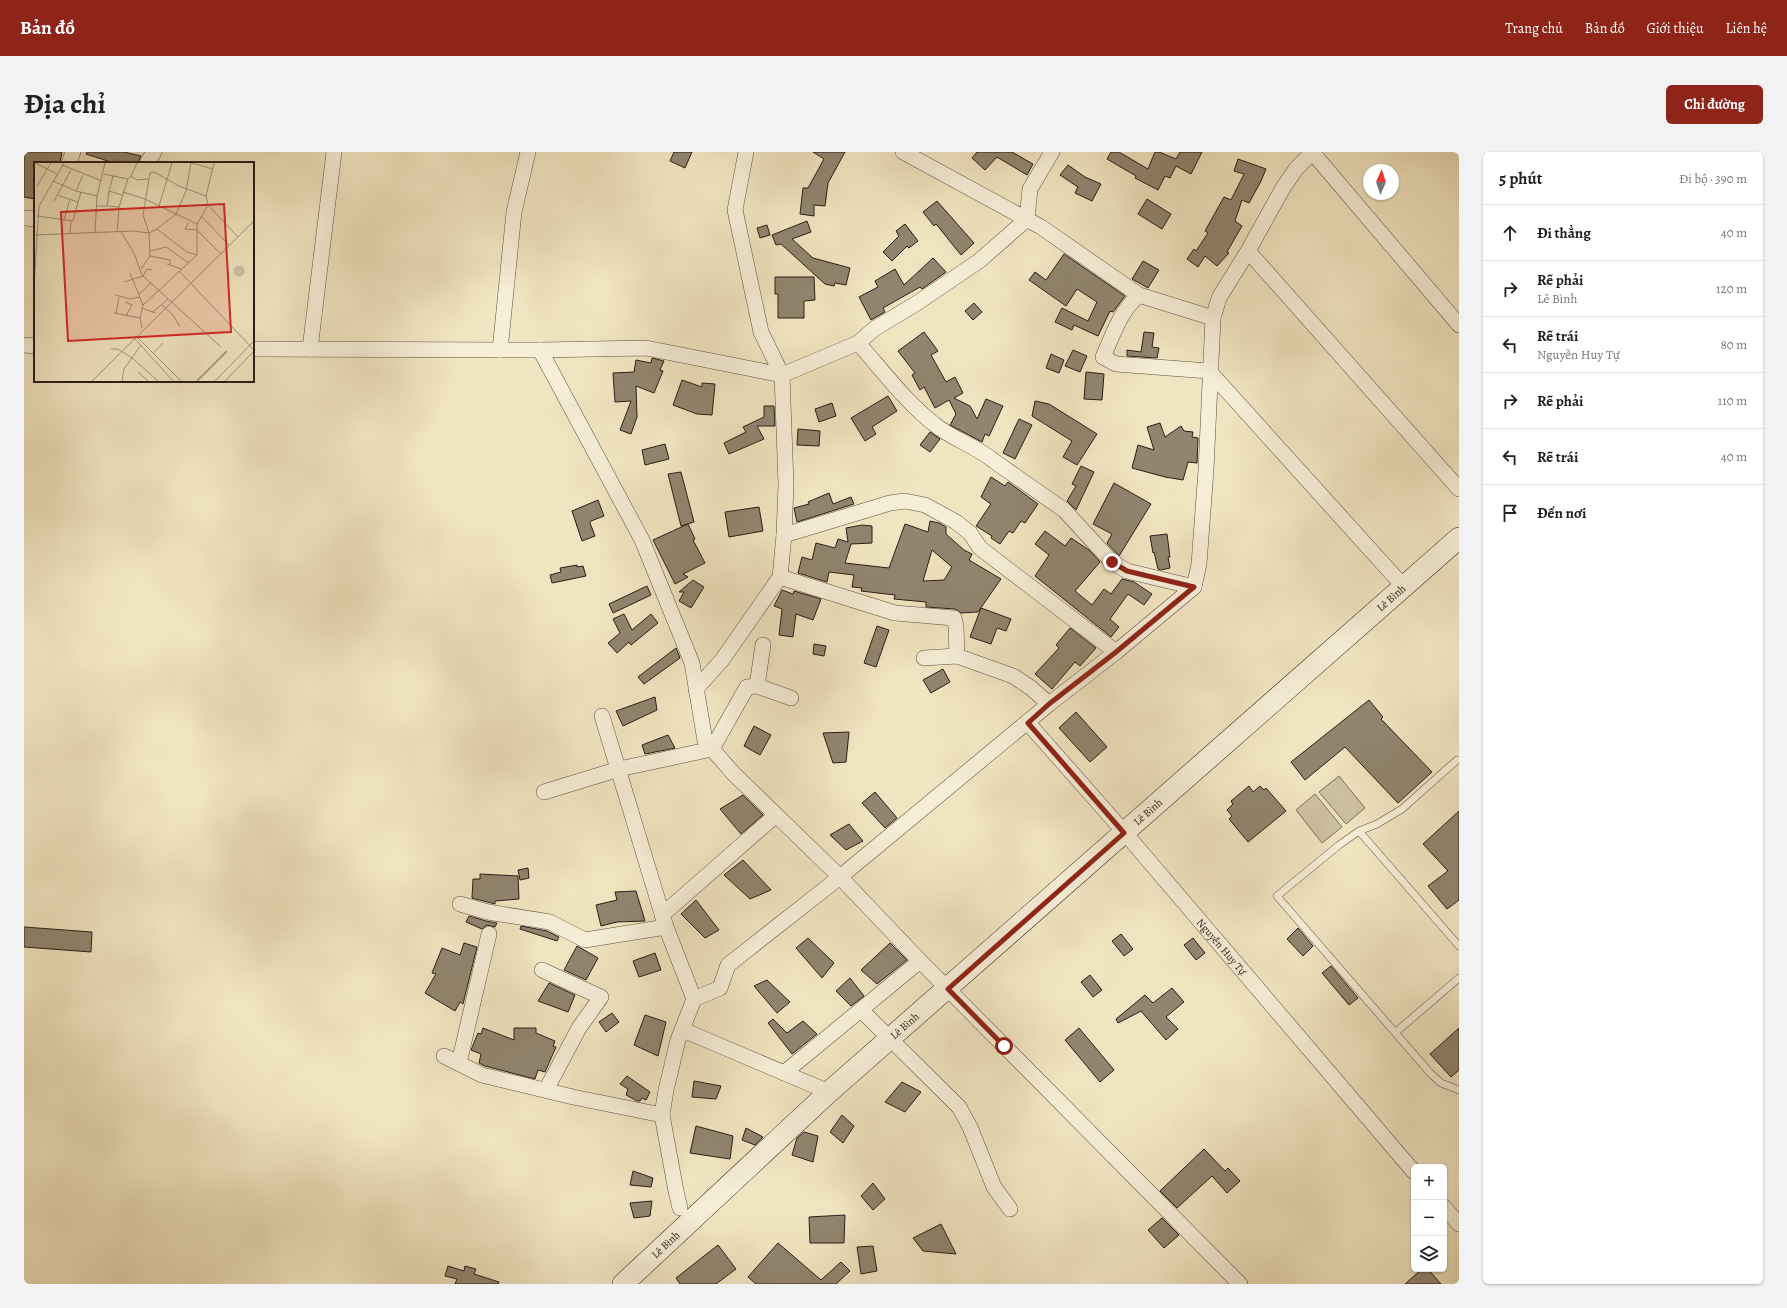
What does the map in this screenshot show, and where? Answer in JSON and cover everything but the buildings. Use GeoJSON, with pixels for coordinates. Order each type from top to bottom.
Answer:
{"type":"FeatureCollection","features":[{"type":"Feature","properties":{"kind":"street"},"geometry":{"type":"LineString","coordinates":[[69,162],[73,152]]}},
{"type":"Feature","properties":{"kind":"street"},"geometry":{"type":"LineString","coordinates":[[148,162],[154,152]]}},
{"type":"Feature","properties":{"kind":"street"},"geometry":{"type":"LineString","coordinates":[[310,349],[334,152]]}},
{"type":"Feature","properties":{"kind":"street"},"geometry":{"type":"LineString","coordinates":[[500,350],[514,212],[528,152]]}},
{"type":"Feature","properties":{"kind":"street"},"geometry":{"type":"LineString","coordinates":[[696,689],[722,660],[780,577],[784,535],[786,485],[782,375],[761,332],[735,210],[746,152]]}},
{"type":"Feature","properties":{"kind":"street"},"geometry":{"type":"LineString","coordinates":[[903,152],[1027,219],[1139,295],[1213,318]]}},
{"type":"Feature","properties":{"kind":"street"},"geometry":{"type":"LineString","coordinates":[[254,349],[540,350],[646,348],[782,375],[858,343],[874,329],[917,304],[979,261],[1027,219],[1030,189],[1052,152]]}},
{"type":"Feature","properties":{"kind":"street"},"geometry":{"type":"LineString","coordinates":[[694,999],[720,988],[728,965],[840,877],[1028,723],[1049,704],[1116,652],[1194,587],[1199,564],[1206,470],[1209,371],[1213,318],[1219,298],[1248,251],[1283,188],[1296,169],[1312,152],[1459,325]]}},
{"type":"Feature","properties":{"kind":"street"},"geometry":{"type":"LineString","coordinates":[[24,218],[34,220]]}},
{"type":"Feature","properties":{"kind":"street"},"geometry":{"type":"LineString","coordinates":[[1248,251],[1459,489]]}},
{"type":"Feature","properties":{"kind":"street"},"geometry":{"type":"LineString","coordinates":[[1139,295],[1130,303],[1122,314],[1103,357],[1116,364],[1209,371],[1404,587]]}},
{"type":"Feature","properties":{"kind":"street"},"geometry":{"type":"LineString","coordinates":[[858,343],[904,395],[935,425],[985,453],[994,461],[1064,510],[1112,562],[1127,571],[1194,587]]}},
{"type":"Feature","properties":{"kind":"street"},"geometry":{"type":"LineString","coordinates":[[24,345],[34,346]]}},
{"type":"Feature","properties":{"kind":"street"},"geometry":{"type":"LineString","coordinates":[[540,350],[642,540],[692,663],[705,741],[776,815],[840,877],[920,961],[1240,1284]]}},
{"type":"Feature","properties":{"kind":"street"},"geometry":{"type":"LineString","coordinates":[[784,535],[890,503],[905,501],[925,505],[956,522],[970,533],[980,548],[1116,652]]}},
{"type":"Feature","properties":{"kind":"street","name":"Lê Bình"},"geometry":{"type":"LineString","coordinates":[[626,1283],[829,1092],[948,989],[1459,538]]}},
{"type":"Feature","properties":{"kind":"street"},"geometry":{"type":"LineString","coordinates":[[780,577],[896,613],[954,618],[956,627],[957,656]]}},
{"type":"Feature","properties":{"kind":"street"},"geometry":{"type":"LineString","coordinates":[[757,686],[763,646]]}},
{"type":"Feature","properties":{"kind":"street"},"geometry":{"type":"LineString","coordinates":[[924,658],[957,656],[1014,676],[1031,688],[1049,704]]}},
{"type":"Feature","properties":{"kind":"street"},"geometry":{"type":"LineString","coordinates":[[544,792],[619,769],[712,749],[747,687],[757,686],[791,698]]}},
{"type":"Feature","properties":{"kind":"street"},"geometry":{"type":"LineString","coordinates":[[602,716],[664,921],[694,999],[678,1040],[666,1090],[662,1115],[680,1208]]}},
{"type":"Feature","properties":{"kind":"street","name":"Nguyễn Huy Tự"},"geometry":{"type":"LineString","coordinates":[[1028,723],[1411,1168]]}},
{"type":"Feature","properties":{"kind":"street"},"geometry":{"type":"LineString","coordinates":[[460,904],[488,912],[550,922],[585,940],[664,921],[776,815]]}},
{"type":"Feature","properties":{"kind":"street"},"geometry":{"type":"LineString","coordinates":[[459,1063],[488,934]]}},
{"type":"Feature","properties":{"kind":"street"},"geometry":{"type":"LineString","coordinates":[[784,1073],[920,961]]}},
{"type":"Feature","properties":{"kind":"street"},"geometry":{"type":"LineString","coordinates":[[542,970],[601,997],[579,1028],[546,1090]]}},
{"type":"Feature","properties":{"kind":"street"},"geometry":{"type":"LineString","coordinates":[[861,1010],[959,1107],[994,1187],[1010,1210]]}},
{"type":"Feature","properties":{"kind":"street"},"geometry":{"type":"LineString","coordinates":[[683,1030],[829,1092]]}},
{"type":"Feature","properties":{"kind":"street"},"geometry":{"type":"LineString","coordinates":[[444,1056],[482,1075],[662,1115]]}},
{"type":"Feature","properties":{"kind":"street"},"geometry":{"type":"LineString","coordinates":[[1447,1210],[1459,1224]]}},
{"type":"Feature","properties":{"kind":"lane"},"geometry":{"type":"LineString","coordinates":[[1457,760],[1397,812],[1377,824],[1359,831],[1325,856],[1277,896],[1435,1078],[1459,1090]]}},
{"type":"Feature","properties":{"kind":"lane"},"geometry":{"type":"LineString","coordinates":[[1359,831],[1459,946]]}},
{"type":"Feature","properties":{"kind":"lane"},"geometry":{"type":"LineString","coordinates":[[1396,1032],[1459,978]]}},
{"type":"Feature","properties":{"kind":"shaded area"},"geometry":{"type":"Polygon","coordinates":[[[1339,776],[1365,808],[1346,824],[1319,792],[1339,776]]]}},
{"type":"Feature","properties":{"kind":"shaded area"},"geometry":{"type":"Polygon","coordinates":[[[1315,794],[1342,827],[1322,843],[1296,810],[1315,794]]]}},
{"type":"Feature","properties":{"kind":"route"},"geometry":{"type":"LineString","coordinates":[[1004,1046],[948,989],[1124,833],[1028,723],[1049,704],[1116,652],[1194,587],[1127,571],[1112,562]]}}]}
